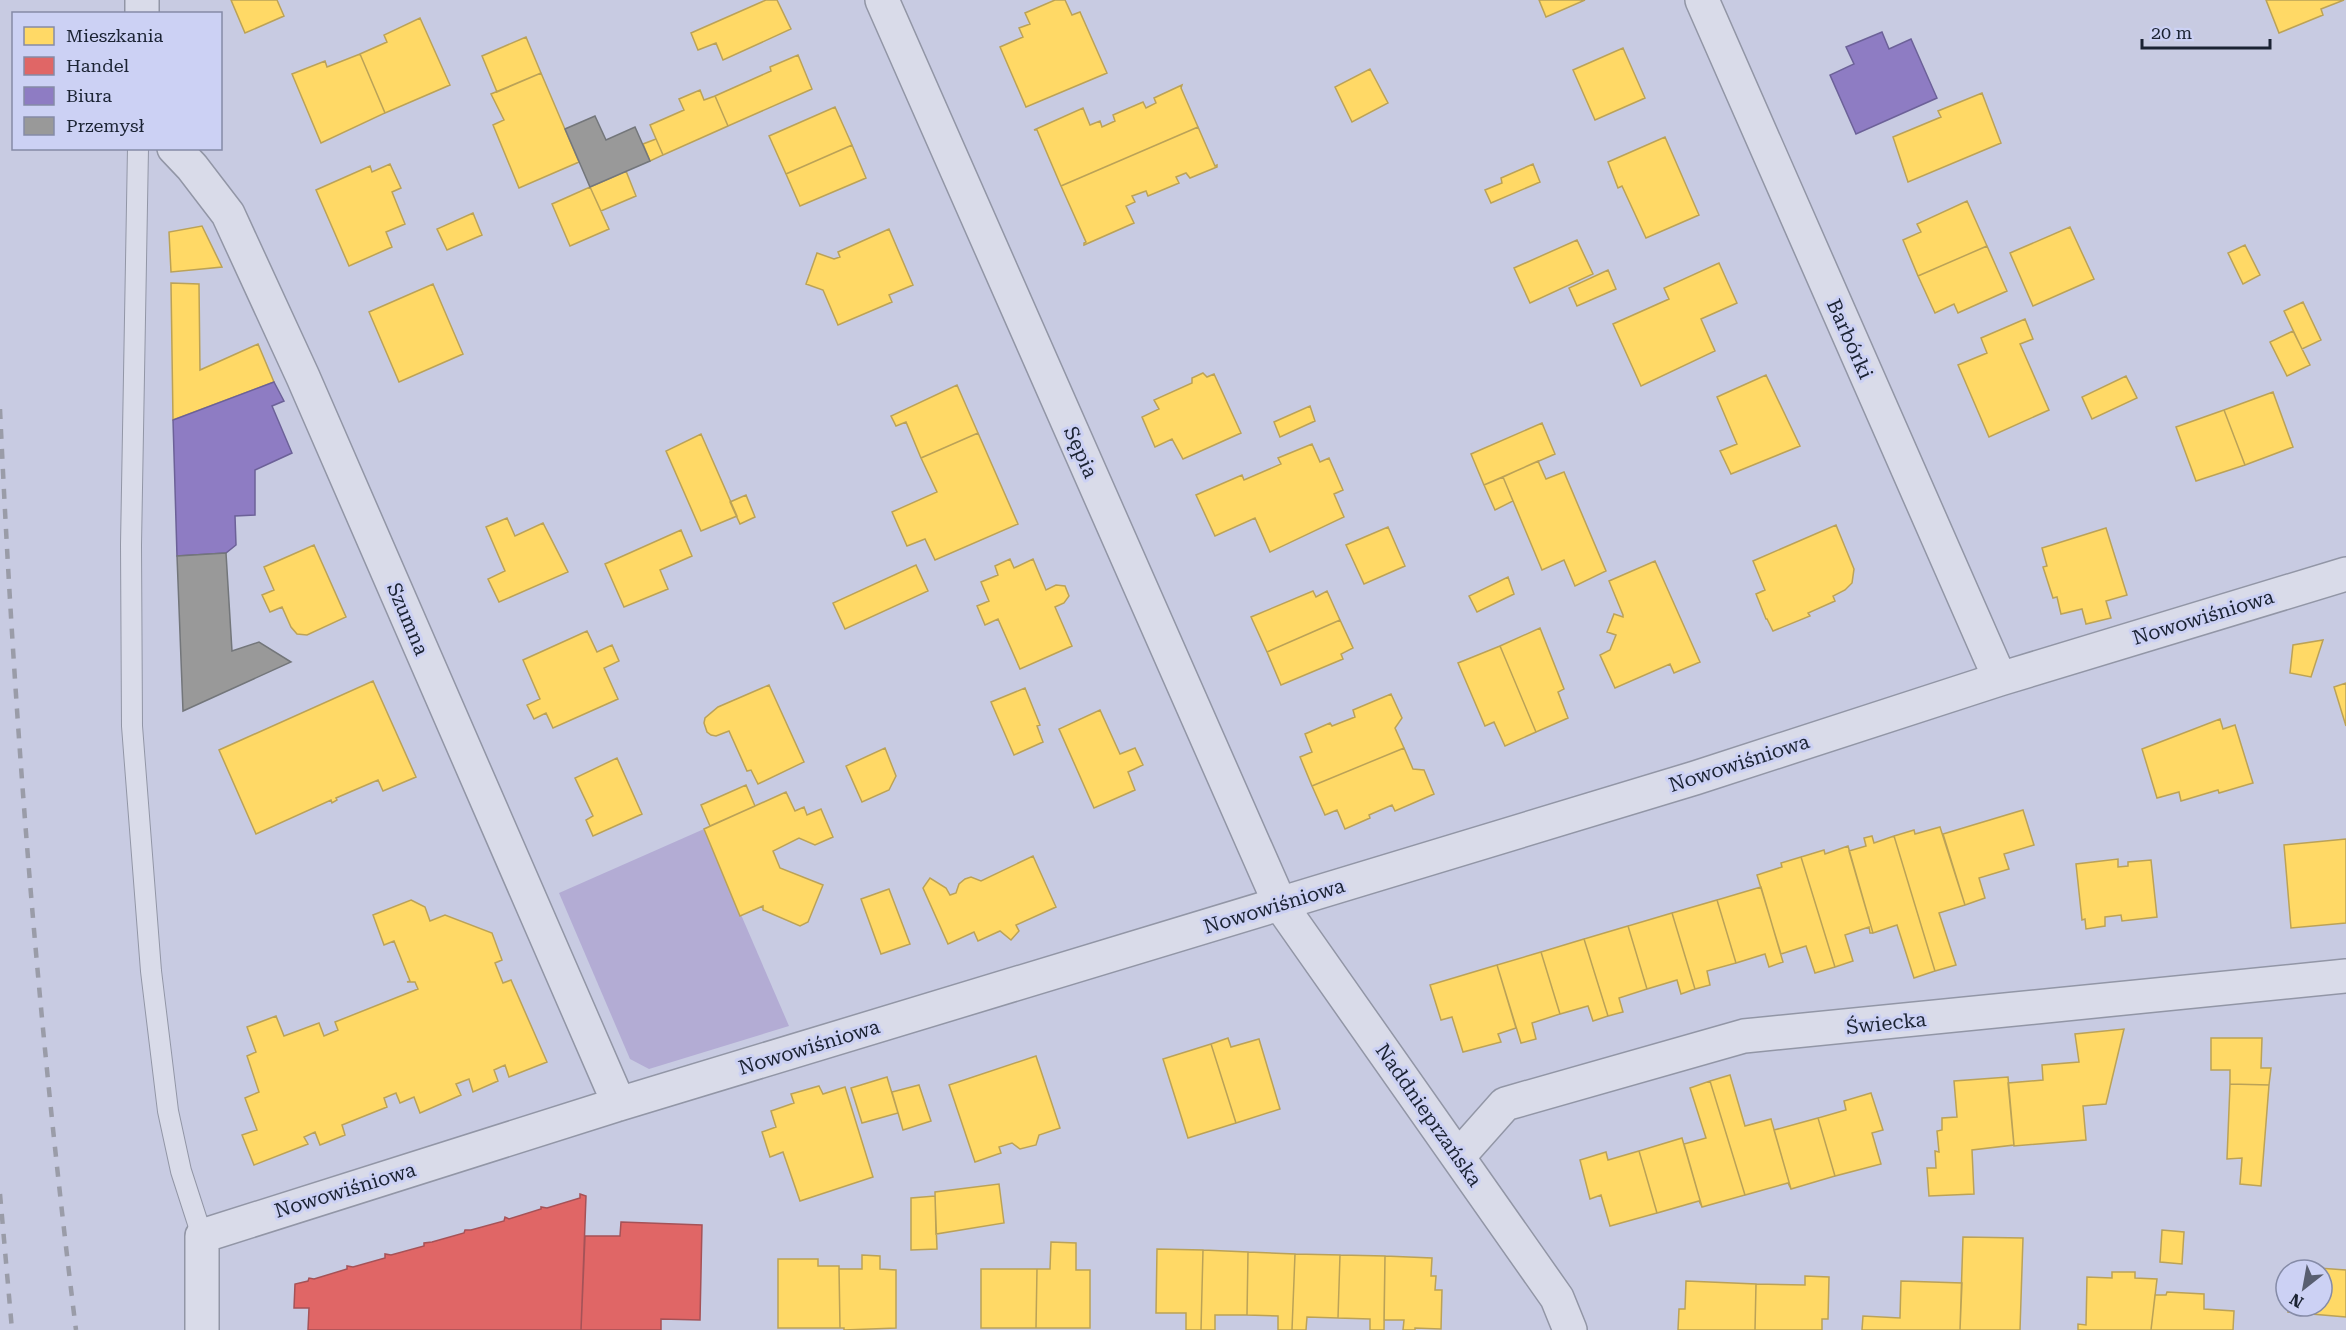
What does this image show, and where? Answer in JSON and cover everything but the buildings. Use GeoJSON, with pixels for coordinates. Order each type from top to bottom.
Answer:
{"type":"FeatureCollection","features":[{"type":"Feature","properties":{"kind":"street","name":"Sępia"},"geometry":{"type":"LineString","coordinates":[[882,0],[1280,904]]}},
{"type":"Feature","properties":{"kind":"street","name":"Barbórki"},"geometry":{"type":"LineString","coordinates":[[1702,0],[2000,679]]}},
{"type":"Feature","properties":{"kind":"street","name":"Szumna"},"geometry":{"type":"LineString","coordinates":[[176,150],[228,214],[303,376],[619,1104]]}},
{"type":"Feature","properties":{"kind":"street","name":"Nowowiśniowa"},"geometry":{"type":"LineString","coordinates":[[202,1236],[619,1104],[1695,778],[2000,679],[2346,574]]}},
{"type":"Feature","properties":{"kind":"street","name":"Naddnieprzańska"},"geometry":{"type":"LineString","coordinates":[[1280,904],[1557,1298],[1570,1330]]}},
{"type":"Feature","properties":{"kind":"street","name":"Świecka"},"geometry":{"type":"LineString","coordinates":[[1458,1157],[1505,1104],[1744,1036],[2346,976]]}},
{"type":"Feature","properties":{"kind":"street"},"geometry":{"type":"LineString","coordinates":[[202,1236],[202,1330]]}},
{"type":"Feature","properties":{"kind":"lane"},"geometry":{"type":"LineString","coordinates":[[138,150],[131,545],[132,726],[151,971],[168,1111],[181,1171],[202,1236]]}},
{"type":"Feature","properties":{"kind":"shaded area"},"geometry":{"type":"Polygon","coordinates":[[[704,829],[789,1026],[649,1069],[630,1059],[559,893],[704,829]]]}},
{"type":"Feature","properties":{"kind":"railway"},"geometry":{"type":"LineString","coordinates":[[0,409],[12,640],[29,870],[50,1100],[76,1330]]}},
{"type":"Feature","properties":{"kind":"railway"},"geometry":{"type":"LineString","coordinates":[[0,1194],[12,1330]]}}]}
